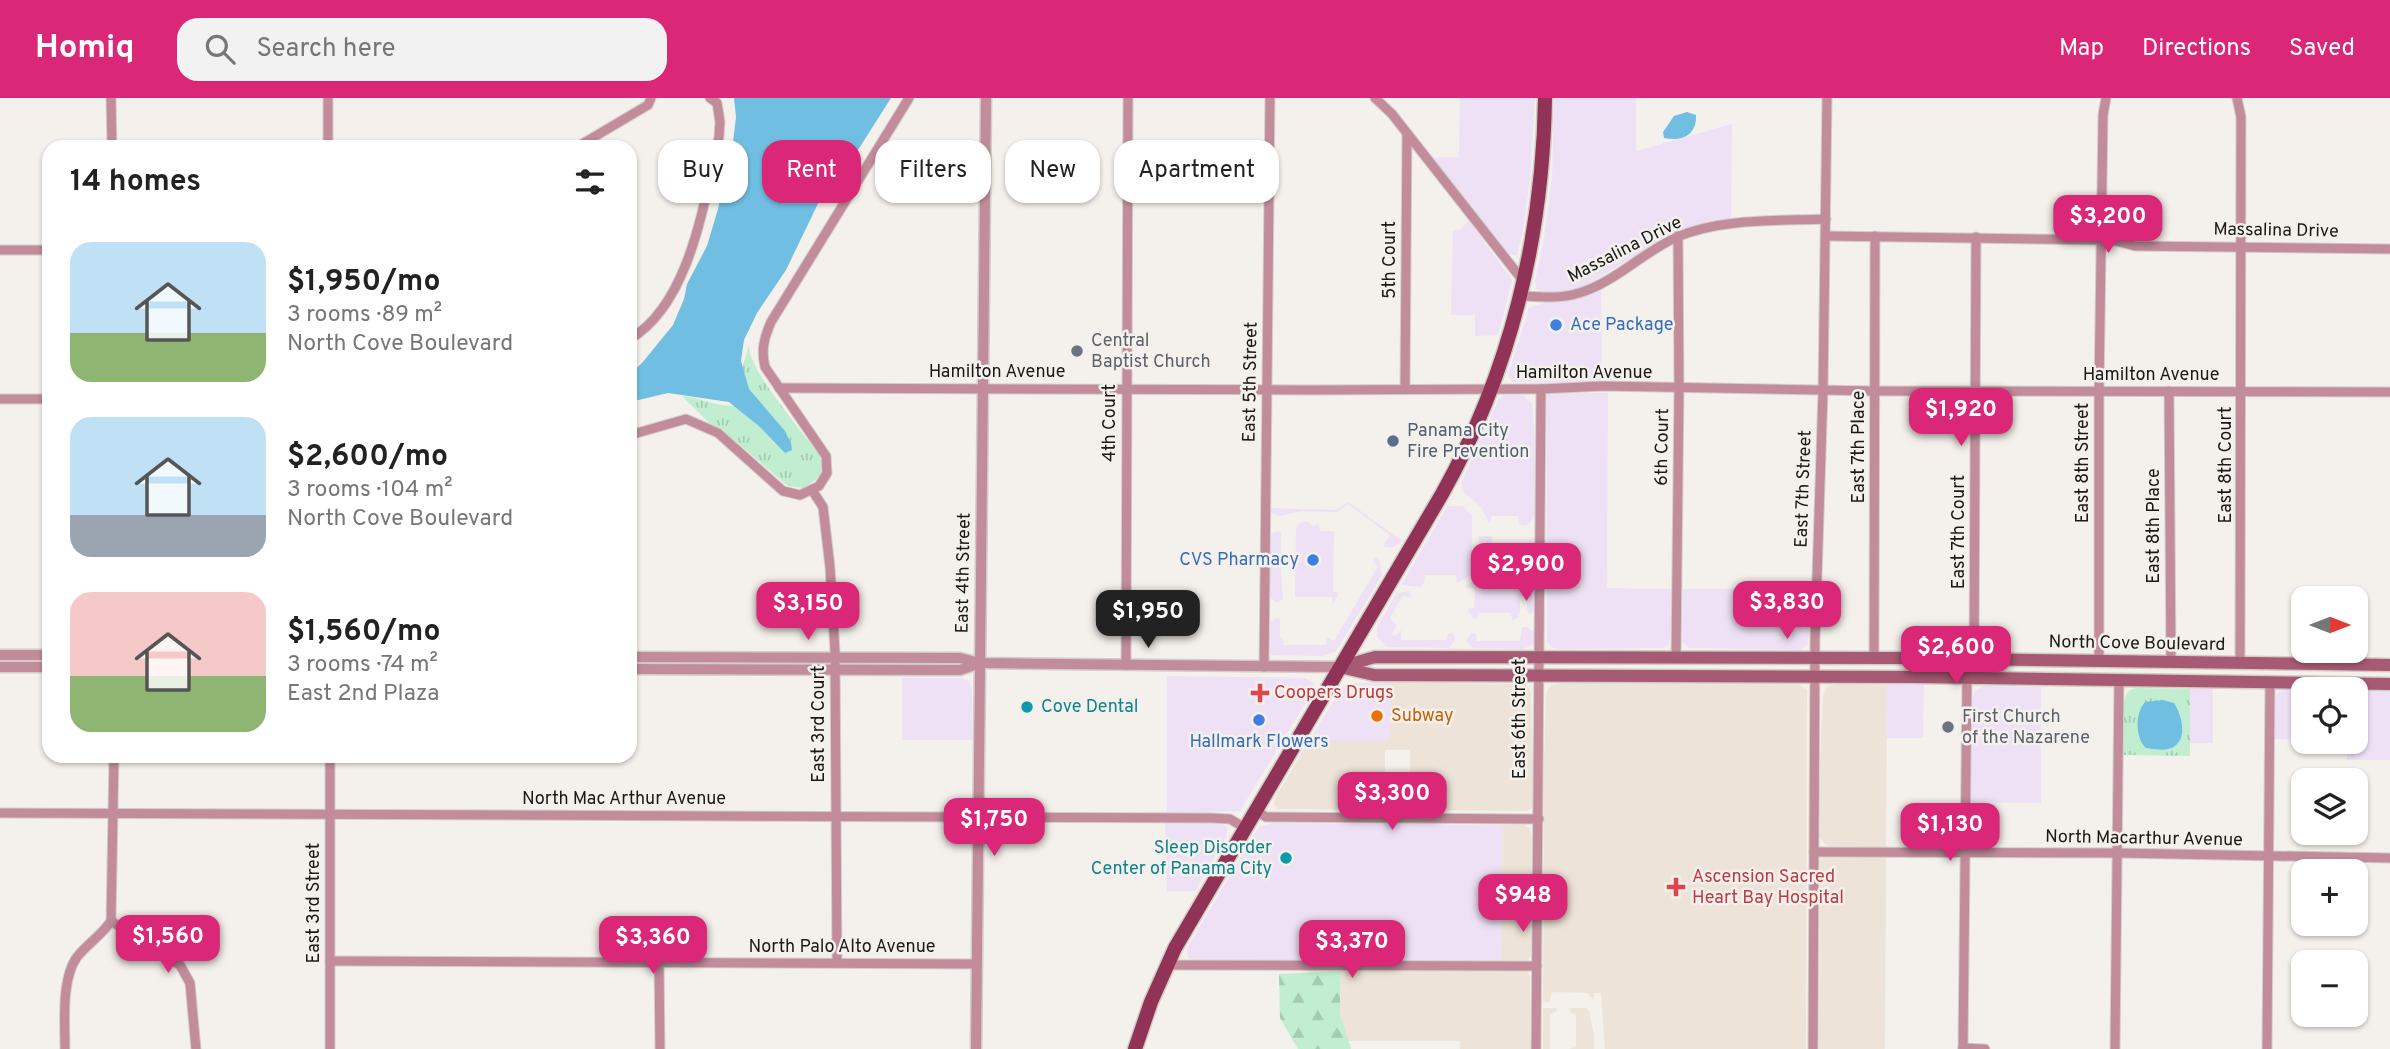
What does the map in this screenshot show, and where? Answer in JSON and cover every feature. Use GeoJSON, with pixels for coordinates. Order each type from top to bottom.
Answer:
{"type":"FeatureCollection","features":[{"type":"Feature","properties":{"kind":"main road"},"geometry":{"type":"LineString","coordinates":[[1135,1049],[1166,965],[1446,486],[1492,388],[1522,289],[1540,190],[1545,98]]}},
{"type":"Feature","properties":{"kind":"main road","name":"North Cove Boulevard"},"geometry":{"type":"LineString","coordinates":[[1340,667],[1375,657],[2099,660],[2390,667]]}},
{"type":"Feature","properties":{"kind":"main road"},"geometry":{"type":"LineString","coordinates":[[1912,677],[1930,670],[1961,667],[1970,664],[1974,659]]}},
{"type":"Feature","properties":{"kind":"main road"},"geometry":{"type":"LineString","coordinates":[[2013,679],[2035,671],[2077,671],[2094,666],[2099,660]]}},
{"type":"Feature","properties":{"kind":"main road"},"geometry":{"type":"LineString","coordinates":[[2119,680],[2124,674],[2143,670],[2178,669],[2208,662]]}},
{"type":"Feature","properties":{"kind":"main road","name":"North Cove Boulevard"},"geometry":{"type":"LineString","coordinates":[[1340,667],[1374,675],[1912,677],[2291,683]]}},
{"type":"Feature","properties":{"kind":"main road"},"geometry":{"type":"LineString","coordinates":[[2323,677],[2369,676],[2390,667]]}},
{"type":"Feature","properties":{"kind":"main road","name":"North Cove Boulevard"},"geometry":{"type":"LineString","coordinates":[[2368,684],[2390,684]]}},
{"type":"Feature","properties":{"kind":"street"},"geometry":{"type":"LineString","coordinates":[[111,98],[112,140]]}},
{"type":"Feature","properties":{"kind":"street"},"geometry":{"type":"LineString","coordinates":[[328,98],[328,140]]}},
{"type":"Feature","properties":{"kind":"street"},"geometry":{"type":"LineString","coordinates":[[589,140],[648,105],[651,98]]}},
{"type":"Feature","properties":{"kind":"street"},"geometry":{"type":"LineString","coordinates":[[637,333],[656,318],[687,263],[719,136],[717,103],[710,98]]}},
{"type":"Feature","properties":{"kind":"street"},"geometry":{"type":"LineString","coordinates":[[637,433],[686,419],[719,433],[783,491],[800,495],[819,486],[827,473],[826,456],[765,367],[762,354],[764,338],[771,322],[909,98]]}},
{"type":"Feature","properties":{"kind":"street","name":"East 4th Street"},"geometry":{"type":"LineString","coordinates":[[976,1049],[986,98]]}},
{"type":"Feature","properties":{"kind":"street","name":"4th Court"},"geometry":{"type":"LineString","coordinates":[[1126,665],[1128,98]]}},
{"type":"Feature","properties":{"kind":"street","name":"East 5th Street"},"geometry":{"type":"LineString","coordinates":[[1264,667],[1270,98]]}},
{"type":"Feature","properties":{"kind":"street"},"geometry":{"type":"LineString","coordinates":[[1375,98],[1407,132],[1522,289]]}},
{"type":"Feature","properties":{"kind":"street","name":"East 7th Street"},"geometry":{"type":"LineString","coordinates":[[1813,1049],[1815,658],[1823,391],[1827,98]]}},
{"type":"Feature","properties":{"kind":"street","name":"East 8th Street"},"geometry":{"type":"LineString","coordinates":[[2099,660],[2099,391],[2103,115],[2106,98]]}},
{"type":"Feature","properties":{"kind":"street","name":"East 8th Court"},"geometry":{"type":"LineString","coordinates":[[2236,98],[2241,117],[2240,663]]}},
{"type":"Feature","properties":{"kind":"street","name":"5th Court"},"geometry":{"type":"LineString","coordinates":[[1405,389],[1407,132]]}},
{"type":"Feature","properties":{"kind":"street","name":"Massalina Drive"},"geometry":{"type":"LineString","coordinates":[[1522,289],[1556,297],[1583,292],[1678,236],[1739,223],[1826,219]]}},
{"type":"Feature","properties":{"kind":"street","name":"6th Court"},"geometry":{"type":"LineString","coordinates":[[1676,657],[1678,236]]}},
{"type":"Feature","properties":{"kind":"street","name":"Massalina Drive"},"geometry":{"type":"LineString","coordinates":[[1826,236],[2116,240],[2135,246],[2390,249]]}},
{"type":"Feature","properties":{"kind":"street","name":"East 7th Place"},"geometry":{"type":"LineString","coordinates":[[1874,658],[1875,236]]}},
{"type":"Feature","properties":{"kind":"street","name":"East 7th Court"},"geometry":{"type":"LineString","coordinates":[[1974,659],[1976,237]]}},
{"type":"Feature","properties":{"kind":"street"},"geometry":{"type":"LineString","coordinates":[[0,250],[42,250]]}},
{"type":"Feature","properties":{"kind":"street","name":"Hamilton Avenue"},"geometry":{"type":"LineString","coordinates":[[779,388],[1405,389],[1603,386],[1823,391],[2390,392]]}},
{"type":"Feature","properties":{"kind":"street","name":"East 6th Street"},"geometry":{"type":"LineString","coordinates":[[1536,1049],[1541,388]]}},
{"type":"Feature","properties":{"kind":"street","name":"East 8th Place"},"geometry":{"type":"LineString","coordinates":[[2169,391],[2171,662]]}},
{"type":"Feature","properties":{"kind":"street"},"geometry":{"type":"LineString","coordinates":[[0,399],[42,400]]}},
{"type":"Feature","properties":{"kind":"street","name":"East 3rd Court"},"geometry":{"type":"LineString","coordinates":[[812,490],[823,507],[830,567],[835,657],[836,962]]}},
{"type":"Feature","properties":{"kind":"street"},"geometry":{"type":"LineString","coordinates":[[0,654],[42,655]]}},
{"type":"Feature","properties":{"kind":"street","name":"North Cove Boulevard"},"geometry":{"type":"LineString","coordinates":[[637,657],[960,658],[980,663],[1340,667]]}},
{"type":"Feature","properties":{"kind":"street","name":"North Cove Boulevard"},"geometry":{"type":"LineString","coordinates":[[637,669],[960,670],[980,663]]}},
{"type":"Feature","properties":{"kind":"street"},"geometry":{"type":"LineString","coordinates":[[0,667],[42,667]]}},
{"type":"Feature","properties":{"kind":"street"},"geometry":{"type":"LineString","coordinates":[[1967,678],[1963,1049],[1985,1049]]}},
{"type":"Feature","properties":{"kind":"street"},"geometry":{"type":"LineString","coordinates":[[2115,1049],[2119,680]]}},
{"type":"Feature","properties":{"kind":"street"},"geometry":{"type":"LineString","coordinates":[[2267,1049],[2270,682]]}},
{"type":"Feature","properties":{"kind":"street"},"geometry":{"type":"LineString","coordinates":[[65,1049],[65,1002],[72,967],[111,921],[114,763]]}},
{"type":"Feature","properties":{"kind":"street","name":"East 3rd Street"},"geometry":{"type":"LineString","coordinates":[[330,763],[330,1049]]}},
{"type":"Feature","properties":{"kind":"street"},"geometry":{"type":"LineString","coordinates":[[1255,810],[1266,817],[1539,818]]}},
{"type":"Feature","properties":{"kind":"street","name":"North Mac Arthur Avenue"},"geometry":{"type":"LineString","coordinates":[[0,813],[1212,818],[1230,819],[1245,828]]}},
{"type":"Feature","properties":{"kind":"street","name":"North Macarthur Avenue"},"geometry":{"type":"LineString","coordinates":[[1814,852],[2117,853],[2390,858]]}},
{"type":"Feature","properties":{"kind":"street"},"geometry":{"type":"LineString","coordinates":[[111,921],[180,965],[190,983],[195,1049]]}},
{"type":"Feature","properties":{"kind":"street","name":"North Palo Alto Avenue"},"geometry":{"type":"LineString","coordinates":[[330,961],[977,964]]}},
{"type":"Feature","properties":{"kind":"street"},"geometry":{"type":"LineString","coordinates":[[659,962],[660,1049]]}},
{"type":"Feature","properties":{"kind":"street"},"geometry":{"type":"LineString","coordinates":[[1166,965],[1537,966]]}},
{"type":"Feature","properties":{"kind":"shaded area"},"geometry":{"type":"Polygon","coordinates":[[[1460,98],[1535,98],[1530,179],[1517,255],[1509,255],[1431,158],[1459,157],[1460,98]]]}},
{"type":"Feature","properties":{"kind":"shaded area"},"geometry":{"type":"Polygon","coordinates":[[[1554,98],[1636,98],[1636,151],[1732,124],[1731,222],[1668,237],[1581,288],[1557,293],[1537,290],[1535,281],[1552,179],[1554,98]]]}},
{"type":"Feature","properties":{"kind":"shaded area"},"geometry":{"type":"Polygon","coordinates":[[[1469,221],[1512,280],[1498,335],[1475,336],[1475,315],[1451,315],[1453,230],[1459,230],[1469,221]]]}},
{"type":"Feature","properties":{"kind":"shaded area"},"geometry":{"type":"Polygon","coordinates":[[[1601,288],[1602,383],[1512,382],[1508,375],[1529,308],[1543,303],[1588,296],[1601,288]]]}},
{"type":"Feature","properties":{"kind":"shaded area"},"geometry":{"type":"Polygon","coordinates":[[[1547,393],[1608,393],[1607,588],[1672,589],[1671,634],[1669,644],[1664,648],[1560,649],[1553,648],[1547,642],[1547,393]]]}},
{"type":"Feature","properties":{"kind":"shaded area"},"geometry":{"type":"Polygon","coordinates":[[[1504,395],[1523,395],[1532,404],[1537,465],[1536,523],[1536,514],[1525,526],[1519,525],[1518,516],[1492,516],[1490,524],[1481,507],[1464,492],[1461,483],[1448,506],[1463,506],[1472,516],[1472,575],[1457,583],[1455,575],[1425,575],[1424,583],[1420,587],[1402,585],[1398,593],[1410,591],[1411,596],[1409,598],[1403,595],[1390,618],[1397,625],[1392,634],[1395,636],[1401,630],[1401,640],[1447,640],[1448,634],[1452,633],[1455,641],[1449,648],[1386,647],[1377,637],[1377,627],[1462,481],[1499,399],[1504,395]]]}},
{"type":"Feature","properties":{"kind":"shaded area"},"geometry":{"type":"Polygon","coordinates":[[[1348,502],[1402,541],[1394,547],[1385,547],[1390,535],[1348,504],[1337,512],[1301,511],[1280,516],[1270,510],[1337,510],[1348,502]]]}},
{"type":"Feature","properties":{"kind":"shaded area","name":"CVS Pharmacy"},"geometry":{"type":"Polygon","coordinates":[[[1301,522],[1309,522],[1313,527],[1317,524],[1321,531],[1334,531],[1333,591],[1339,593],[1333,605],[1332,597],[1295,597],[1296,528],[1301,522]]]}},
{"type":"Feature","properties":{"kind":"shaded area"},"geometry":{"type":"Polygon","coordinates":[[[1272,533],[1281,533],[1283,599],[1275,602],[1269,596],[1270,539],[1272,533]]]}},
{"type":"Feature","properties":{"kind":"shaded area"},"geometry":{"type":"Polygon","coordinates":[[[1479,536],[1492,536],[1492,544],[1521,545],[1520,613],[1517,618],[1512,620],[1511,613],[1480,613],[1476,620],[1468,612],[1474,608],[1475,589],[1465,587],[1479,574],[1479,536]]]}},
{"type":"Feature","properties":{"kind":"shaded area"},"geometry":{"type":"Polygon","coordinates":[[[1532,541],[1536,546],[1534,611],[1530,614],[1527,610],[1528,544],[1532,541]]]}},
{"type":"Feature","properties":{"kind":"shaded area"},"geometry":{"type":"Polygon","coordinates":[[[1374,558],[1380,562],[1382,575],[1336,651],[1322,656],[1270,655],[1269,623],[1275,618],[1280,619],[1280,637],[1283,638],[1284,645],[1326,645],[1327,637],[1334,641],[1378,566],[1373,562],[1374,558]]]}},
{"type":"Feature","properties":{"kind":"shaded area"},"geometry":{"type":"Polygon","coordinates":[[[1683,589],[1811,589],[1808,644],[1800,650],[1688,648],[1682,641],[1683,589]]]}},
{"type":"Feature","properties":{"kind":"shaded area"},"geometry":{"type":"Polygon","coordinates":[[[1522,627],[1527,627],[1534,632],[1532,645],[1523,649],[1468,648],[1473,648],[1466,641],[1471,633],[1476,634],[1477,641],[1520,641],[1522,627]]]}},
{"type":"Feature","properties":{"kind":"shaded area"},"geometry":{"type":"Polygon","coordinates":[[[1167,676],[1304,678],[1314,683],[1312,692],[1240,811],[1167,813],[1167,676]]]}},
{"type":"Feature","properties":{"kind":"shaded area"},"geometry":{"type":"Polygon","coordinates":[[[902,678],[961,678],[968,681],[972,688],[973,740],[902,740],[902,678]]]}},
{"type":"Feature","properties":{"kind":"shaded area"},"geometry":{"type":"Polygon","coordinates":[[[1390,682],[1390,741],[1309,741],[1343,686],[1351,683],[1390,682]]]}},
{"type":"Feature","properties":{"kind":"shaded area"},"geometry":{"type":"Polygon","coordinates":[[[1390,682],[1525,684],[1531,694],[1534,807],[1527,811],[1277,809],[1274,805],[1275,798],[1309,741],[1390,741],[1390,682]],[[1385,750],[1385,776],[1410,776],[1410,750],[1385,750]]]}},
{"type":"Feature","properties":{"kind":"shaded area","name":"Ascension Sacred Heart Bay Hospital"},"geometry":{"type":"Polygon","coordinates":[[[1798,684],[1807,690],[1806,1049],[1605,1049],[1601,993],[1594,993],[1593,1000],[1588,993],[1554,992],[1550,1002],[1543,1002],[1544,758],[1546,694],[1551,685],[1798,684]]]}},
{"type":"Feature","properties":{"kind":"shaded area","name":"Ascension Sacred Heart Bay Hospital"},"geometry":{"type":"Polygon","coordinates":[[[1835,684],[1887,685],[1886,848],[1830,846],[1820,837],[1823,696],[1827,687],[1835,684]]]}},
{"type":"Feature","properties":{"kind":"shaded area"},"geometry":{"type":"Polygon","coordinates":[[[1887,685],[1924,685],[1923,738],[1887,738],[1887,685]]]}},
{"type":"Feature","properties":{"kind":"shaded area"},"geometry":{"type":"Polygon","coordinates":[[[1983,686],[2041,687],[2041,803],[1971,802],[1972,700],[1975,691],[1983,686]]]}},
{"type":"Feature","properties":{"kind":"shaded area"},"geometry":{"type":"Polygon","coordinates":[[[2190,689],[2213,689],[2213,743],[2190,743],[2190,689]]]}},
{"type":"Feature","properties":{"kind":"shaded area"},"geometry":{"type":"Polygon","coordinates":[[[2291,690],[2291,740],[2274,739],[2275,699],[2278,693],[2291,690]]]}},
{"type":"Feature","properties":{"kind":"shaded area"},"geometry":{"type":"Polygon","coordinates":[[[2368,691],[2390,692],[2390,760],[2347,760],[2347,754],[2368,754],[2368,691]]]}},
{"type":"Feature","properties":{"kind":"shaded area"},"geometry":{"type":"Polygon","coordinates":[[[1165,822],[1216,823],[1227,828],[1227,836],[1195,891],[1167,891],[1165,822]]]}},
{"type":"Feature","properties":{"kind":"shaded area"},"geometry":{"type":"Polygon","coordinates":[[[1271,823],[1503,825],[1501,960],[1189,958],[1187,948],[1259,827],[1271,823]]]}},
{"type":"Feature","properties":{"kind":"shaded area"},"geometry":{"type":"Polygon","coordinates":[[[1503,825],[1524,825],[1530,829],[1532,835],[1531,955],[1528,960],[1501,960],[1503,825]]]}},
{"type":"Feature","properties":{"kind":"shaded area","name":"Ascension Sacred Heart Bay Hospital"},"geometry":{"type":"Polygon","coordinates":[[[1886,857],[1885,1049],[1819,1049],[1820,860],[1886,857]]]}},
{"type":"Feature","properties":{"kind":"shaded area"},"geometry":{"type":"Polygon","coordinates":[[[1340,970],[1527,971],[1530,976],[1530,1049],[1460,1049],[1460,1041],[1340,1041],[1340,970]]]}},
{"type":"Feature","properties":{"kind":"shaded area"},"geometry":{"type":"Polygon","coordinates":[[[1543,1008],[1556,1008],[1557,1011],[1550,1014],[1550,1049],[1543,1049],[1543,1008]]]}},
{"type":"Feature","properties":{"kind":"shaded area"},"geometry":{"type":"Polygon","coordinates":[[[1571,1008],[1586,1008],[1589,1011],[1594,1049],[1569,1049],[1576,1047],[1576,1014],[1570,1013],[1571,1008]]]}},
{"type":"Feature","properties":{"kind":"green space"},"geometry":{"type":"Polygon","coordinates":[[[749,345],[757,369],[766,384],[820,456],[820,476],[804,488],[788,486],[728,435],[709,423],[682,396],[725,405],[739,405],[740,375],[749,345]]]}},
{"type":"Feature","properties":{"kind":"green space"},"geometry":{"type":"Polygon","coordinates":[[[2137,688],[2190,689],[2190,756],[2123,755],[2125,698],[2129,691],[2137,688]]]}},
{"type":"Feature","properties":{"kind":"green space"},"geometry":{"type":"Polygon","coordinates":[[[1340,971],[1340,1014],[1351,1049],[1298,1049],[1280,1018],[1279,974],[1340,971]]]}},
{"type":"Feature","properties":{"kind":"water"},"geometry":{"type":"Polygon","coordinates":[[[734,98],[891,98],[861,145],[861,140],[762,140],[762,203],[818,203],[786,270],[757,313],[744,340],[741,361],[749,389],[785,431],[791,443],[792,450],[785,453],[760,427],[729,402],[668,393],[637,400],[637,368],[673,325],[687,284],[707,246],[719,203],[748,203],[748,140],[733,140],[736,117],[734,98]]]}},
{"type":"Feature","properties":{"kind":"water"},"geometry":{"type":"Polygon","coordinates":[[[1687,112],[1696,115],[1691,132],[1682,138],[1664,138],[1663,132],[1674,116],[1687,112]]]}},
{"type":"Feature","properties":{"kind":"water"},"geometry":{"type":"Polygon","coordinates":[[[2163,700],[2174,703],[2177,708],[2182,725],[2181,737],[2175,746],[2169,749],[2146,748],[2138,732],[2139,712],[2145,702],[2163,700]]]}},
{"type":"Feature","properties":{"kind":"place","name":"Ace Package"},"geometry":{"type":"Point","coordinates":[1556,325]}},
{"type":"Feature","properties":{"kind":"place","name":"Central Baptist Church"},"geometry":{"type":"Point","coordinates":[1077,351]}},
{"type":"Feature","properties":{"kind":"place","name":"Panama City Fire Prevention"},"geometry":{"type":"Point","coordinates":[1393,441]}},
{"type":"Feature","properties":{"kind":"place","name":"CVS Pharmacy"},"geometry":{"type":"Point","coordinates":[1313,560]}},
{"type":"Feature","properties":{"kind":"place","name":"Coopers Drugs"},"geometry":{"type":"Point","coordinates":[1260,693]}},
{"type":"Feature","properties":{"kind":"place","name":"Cove Dental"},"geometry":{"type":"Point","coordinates":[1027,707]}},
{"type":"Feature","properties":{"kind":"place","name":"Subway"},"geometry":{"type":"Point","coordinates":[1377,716]}},
{"type":"Feature","properties":{"kind":"place","name":"Hallmark Flowers"},"geometry":{"type":"Point","coordinates":[1259,720]}},
{"type":"Feature","properties":{"kind":"place","name":"First Church of the Nazarene"},"geometry":{"type":"Point","coordinates":[1948,727]}},
{"type":"Feature","properties":{"kind":"place","name":"Sleep Disorder Center of Panama City"},"geometry":{"type":"Point","coordinates":[1286,858]}},
{"type":"Feature","properties":{"kind":"place","name":"Ascension Sacred Heart Bay Hospital"},"geometry":{"type":"Point","coordinates":[1676,887]}}]}
